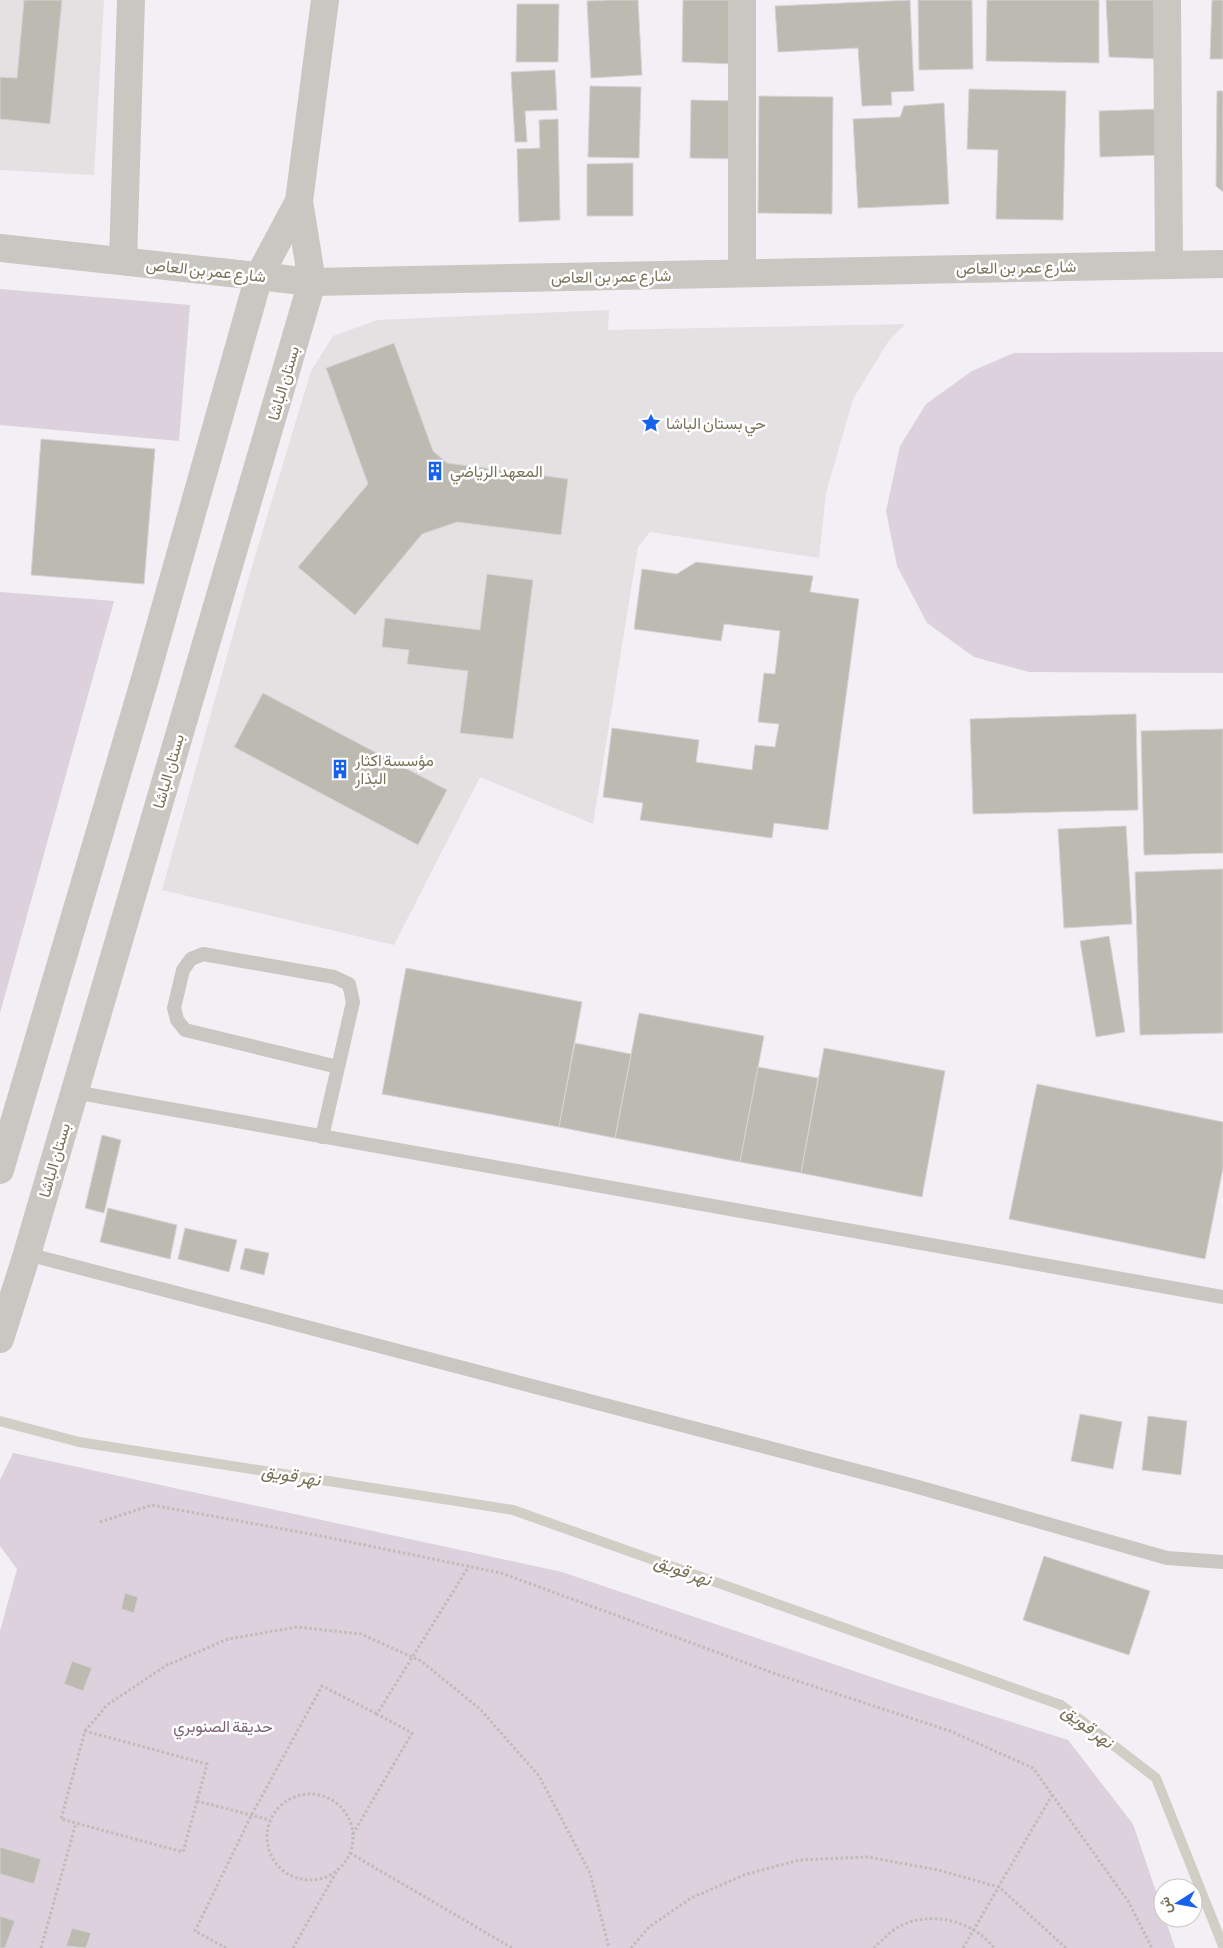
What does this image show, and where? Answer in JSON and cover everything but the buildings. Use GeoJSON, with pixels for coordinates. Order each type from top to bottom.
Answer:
{"type":"FeatureCollection","features":[{"type":"Feature","properties":{"kind":"street"},"geometry":{"type":"LineString","coordinates":[[124,261],[131,0]]}},
{"type":"Feature","properties":{"kind":"street","name":"بستان الباشا"},"geometry":{"type":"LineString","coordinates":[[0,1339],[27,1254],[312,282],[299,201],[325,0]]}},
{"type":"Feature","properties":{"kind":"street"},"geometry":{"type":"LineString","coordinates":[[742,0],[742,273]]}},
{"type":"Feature","properties":{"kind":"street"},"geometry":{"type":"LineString","coordinates":[[1167,0],[1169,264]]}},
{"type":"Feature","properties":{"kind":"street","name":"بستان الباشا"},"geometry":{"type":"LineString","coordinates":[[0,1170],[142,688],[259,276],[299,201]]}},
{"type":"Feature","properties":{"kind":"street","name":"شارع عمر بن العاص"},"geometry":{"type":"LineString","coordinates":[[0,248],[312,282],[1223,264]]}},
{"type":"Feature","properties":{"kind":"lane"},"geometry":{"type":"LineString","coordinates":[[322,1137],[353,1002],[348,984],[334,977],[204,954],[191,959],[182,970],[174,1008],[177,1020],[186,1030],[338,1067]]}},
{"type":"Feature","properties":{"kind":"lane"},"geometry":{"type":"LineString","coordinates":[[74,1092],[1223,1297]]}},
{"type":"Feature","properties":{"kind":"lane"},"geometry":{"type":"LineString","coordinates":[[27,1254],[910,1485],[1167,1558],[1223,1562]]}},
{"type":"Feature","properties":{"kind":"path"},"geometry":{"type":"LineString","coordinates":[[100,1522],[152,1505],[316,1535],[500,1572],[776,1674],[950,1731],[1032,1768],[1128,1901],[1152,1948]]}},
{"type":"Feature","properties":{"kind":"path"},"geometry":{"type":"LineString","coordinates":[[377,1714],[469,1566]]}},
{"type":"Feature","properties":{"kind":"path"},"geometry":{"type":"LineString","coordinates":[[85,1731],[207,1764],[182,1852],[61,1819],[85,1731],[107,1705],[166,1665],[228,1639],[297,1627],[361,1634],[421,1661],[480,1708],[539,1776],[590,1874],[609,1948]]}},
{"type":"Feature","properties":{"kind":"path"},"geometry":{"type":"LineString","coordinates":[[225,1947],[195,1931],[251,1816],[322,1686],[412,1733],[353,1834],[350,1853],[338,1869],[293,1948]]}},
{"type":"Feature","properties":{"kind":"path"},"geometry":{"type":"LineString","coordinates":[[338,1869],[322,1878],[302,1880],[284,1872],[272,1858],[266,1840],[270,1820],[280,1805],[297,1795],[316,1794],[334,1801],[341,1808],[347,1816],[353,1834]]}},
{"type":"Feature","properties":{"kind":"path"},"geometry":{"type":"LineString","coordinates":[[963,1948],[1052,1795]]}},
{"type":"Feature","properties":{"kind":"path"},"geometry":{"type":"LineString","coordinates":[[197,1801],[270,1820]]}},
{"type":"Feature","properties":{"kind":"path"},"geometry":{"type":"LineString","coordinates":[[41,1948],[76,1823]]}},
{"type":"Feature","properties":{"kind":"path"},"geometry":{"type":"LineString","coordinates":[[350,1853],[512,1948]]}},
{"type":"Feature","properties":{"kind":"path"},"geometry":{"type":"LineString","coordinates":[[631,1948],[649,1927],[691,1898],[744,1875],[799,1860],[868,1858],[938,1870],[999,1887],[1066,1948]]}},
{"type":"Feature","properties":{"kind":"path"},"geometry":{"type":"LineString","coordinates":[[874,1948],[892,1931],[916,1920],[942,1919],[968,1926],[988,1940],[994,1948]]}},
{"type":"Feature","properties":{"kind":"shaded area"},"geometry":{"type":"Polygon","coordinates":[[[0,0],[104,0],[94,175],[0,170],[0,0]]]}},
{"type":"Feature","properties":{"kind":"shaded area"},"geometry":{"type":"Polygon","coordinates":[[[609,310],[608,330],[905,324],[888,342],[853,399],[826,493],[819,558],[650,532],[638,547],[593,824],[480,777],[394,945],[162,890],[250,573],[311,371],[333,336],[377,320],[609,310]]]}},
{"type":"Feature","properties":{"kind":"green space"},"geometry":{"type":"Polygon","coordinates":[[[0,289],[190,305],[179,441],[0,425],[0,289]]]}},
{"type":"Feature","properties":{"kind":"green space"},"geometry":{"type":"Polygon","coordinates":[[[1223,352],[1223,673],[1029,672],[974,657],[927,623],[897,566],[886,511],[900,446],[926,404],[972,371],[1014,353],[1223,352]]]}},
{"type":"Feature","properties":{"kind":"green space"},"geometry":{"type":"Polygon","coordinates":[[[0,592],[114,601],[0,1013],[0,592]]]}},
{"type":"Feature","properties":{"kind":"green space","name":"حديقة الصنوبري"},"geometry":{"type":"Polygon","coordinates":[[[13,1453],[562,1572],[895,1685],[1068,1740],[1133,1824],[1153,1883],[1153,1928],[1168,1928],[1175,1948],[0,1948],[0,1631],[17,1569],[0,1546],[0,1480],[13,1453]]]}},
{"type":"Feature","properties":{"kind":"waterway","name":"نهر قويق"},"geometry":{"type":"LineString","coordinates":[[0,1421],[79,1442],[513,1510],[1061,1705],[1156,1778],[1223,1946]]}},
{"type":"Feature","properties":{"kind":"place","name":"حي بستان الباشا"},"geometry":{"type":"Point","coordinates":[651,423]}},
{"type":"Feature","properties":{"kind":"place","name":"المعهد الرياضي"},"geometry":{"type":"Point","coordinates":[435,471]}},
{"type":"Feature","properties":{"kind":"place","name":"مؤسسة اكثار البذار"},"geometry":{"type":"Point","coordinates":[340,769]}}]}
